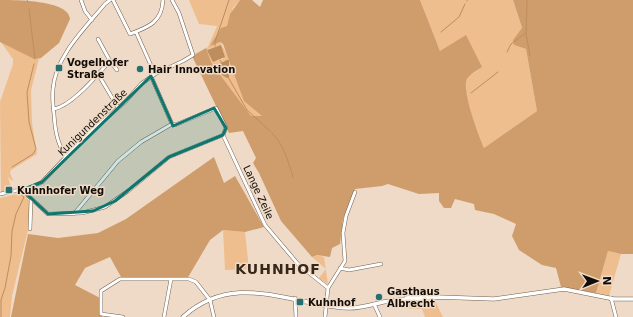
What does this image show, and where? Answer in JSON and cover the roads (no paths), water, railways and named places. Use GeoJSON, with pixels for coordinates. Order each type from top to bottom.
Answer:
{"type":"FeatureCollection","features":[{"type":"Feature","properties":{"kind":"street"},"geometry":{"type":"LineString","coordinates":[[81,0],[85,11],[92,20]]}},
{"type":"Feature","properties":{"kind":"street"},"geometry":{"type":"LineString","coordinates":[[66,157],[58,142],[54,109],[53,89],[58,68],[92,20],[110,0]]}},
{"type":"Feature","properties":{"kind":"street"},"geometry":{"type":"LineString","coordinates":[[113,0],[128,34],[136,32],[157,20],[163,9],[163,0]]}},
{"type":"Feature","properties":{"kind":"street","name":"Kunigundenstraße"},"geometry":{"type":"LineString","coordinates":[[0,194],[22,190],[42,182],[66,157],[153,75],[193,55],[172,0]]}},
{"type":"Feature","properties":{"kind":"street"},"geometry":{"type":"LineString","coordinates":[[74,214],[118,161],[141,142],[172,124],[136,32]]}},
{"type":"Feature","properties":{"kind":"street"},"geometry":{"type":"LineString","coordinates":[[98,39],[110,61],[117,70]]}},
{"type":"Feature","properties":{"kind":"street"},"geometry":{"type":"LineString","coordinates":[[54,109],[73,98],[110,61]]}},
{"type":"Feature","properties":{"kind":"street"},"geometry":{"type":"LineString","coordinates":[[98,74],[117,106]]}},
{"type":"Feature","properties":{"kind":"street","name":"Lange Zeile"},"geometry":{"type":"LineString","coordinates":[[172,124],[175,125],[216,108],[226,128],[223,135],[265,226],[298,264],[328,288]]}},
{"type":"Feature","properties":{"kind":"street"},"geometry":{"type":"LineString","coordinates":[[22,190],[31,200],[48,214],[74,214],[93,211],[105,207],[128,191],[168,157],[223,135]]}},
{"type":"Feature","properties":{"kind":"street"},"geometry":{"type":"LineString","coordinates":[[325,317],[325,305],[328,288],[345,261],[342,242],[345,222],[356,192]]}},
{"type":"Feature","properties":{"kind":"street"},"geometry":{"type":"LineString","coordinates":[[30,229],[31,200]]}},
{"type":"Feature","properties":{"kind":"street"},"geometry":{"type":"LineString","coordinates":[[340,268],[349,270],[381,264]]}},
{"type":"Feature","properties":{"kind":"street"},"geometry":{"type":"LineString","coordinates":[[123,317],[101,314],[101,291],[120,279],[189,279],[196,282],[210,300],[214,317]]}},
{"type":"Feature","properties":{"kind":"street"},"geometry":{"type":"LineString","coordinates":[[164,317],[171,279]]}},
{"type":"Feature","properties":{"kind":"street"},"geometry":{"type":"LineString","coordinates":[[183,317],[198,305],[223,295],[247,293],[295,298],[325,305],[348,308],[419,296],[494,299],[564,289],[611,298],[633,299]]}},
{"type":"Feature","properties":{"kind":"street"},"geometry":{"type":"LineString","coordinates":[[397,300],[438,297]]}},
{"type":"Feature","properties":{"kind":"street"},"geometry":{"type":"LineString","coordinates":[[295,298],[296,317]]}},
{"type":"Feature","properties":{"kind":"street"},"geometry":{"type":"LineString","coordinates":[[611,298],[616,317]]}},
{"type":"Feature","properties":{"kind":"street"},"geometry":{"type":"LineString","coordinates":[[374,304],[380,317]]}},
{"type":"Feature","properties":{"kind":"waterway"},"geometry":{"type":"LineString","coordinates":[[215,42],[229,0]]}},
{"type":"Feature","properties":{"kind":"waterway"},"geometry":{"type":"LineString","coordinates":[[527,0],[526,33],[530,56]]}},
{"type":"Feature","properties":{"kind":"waterway"},"geometry":{"type":"LineString","coordinates":[[441,32],[459,17],[465,4]]}},
{"type":"Feature","properties":{"kind":"waterway"},"geometry":{"type":"LineString","coordinates":[[29,9],[35,59]]}},
{"type":"Feature","properties":{"kind":"waterway"},"geometry":{"type":"LineString","coordinates":[[507,52],[511,44],[526,33]]}},
{"type":"Feature","properties":{"kind":"waterway"},"geometry":{"type":"LineString","coordinates":[[12,167],[33,154],[36,149],[29,122],[27,92],[34,64]]}},
{"type":"Feature","properties":{"kind":"waterway"},"geometry":{"type":"LineString","coordinates":[[471,93],[498,72]]}},
{"type":"Feature","properties":{"kind":"waterway"},"geometry":{"type":"LineString","coordinates":[[228,77],[247,110],[270,131]]}},
{"type":"Feature","properties":{"kind":"waterway"},"geometry":{"type":"LineString","coordinates":[[272,133],[283,148],[293,177]]}},
{"type":"Feature","properties":{"kind":"waterway"},"geometry":{"type":"LineString","coordinates":[[1,317],[1,300],[5,288],[11,256],[12,231],[16,214],[24,197],[20,194]]}},
{"type":"Feature","properties":{"kind":"place","name":"Vogelhofer Straße"},"geometry":{"type":"Point","coordinates":[59,68]}},
{"type":"Feature","properties":{"kind":"place","name":"Hair Innovation"},"geometry":{"type":"Point","coordinates":[140,69]}},
{"type":"Feature","properties":{"kind":"place","name":"Kuhnhofer Weg"},"geometry":{"type":"Point","coordinates":[9,190]}},
{"type":"Feature","properties":{"kind":"place","name":"Gasthaus Albrecht"},"geometry":{"type":"Point","coordinates":[379,297]}},
{"type":"Feature","properties":{"kind":"place","name":"Kuhnhof"},"geometry":{"type":"Point","coordinates":[300,302]}},
{"type":"Feature","properties":{"kind":"district","name":"KUHNHOF"},"geometry":{"type":"Point","coordinates":[278,269]}}]}
